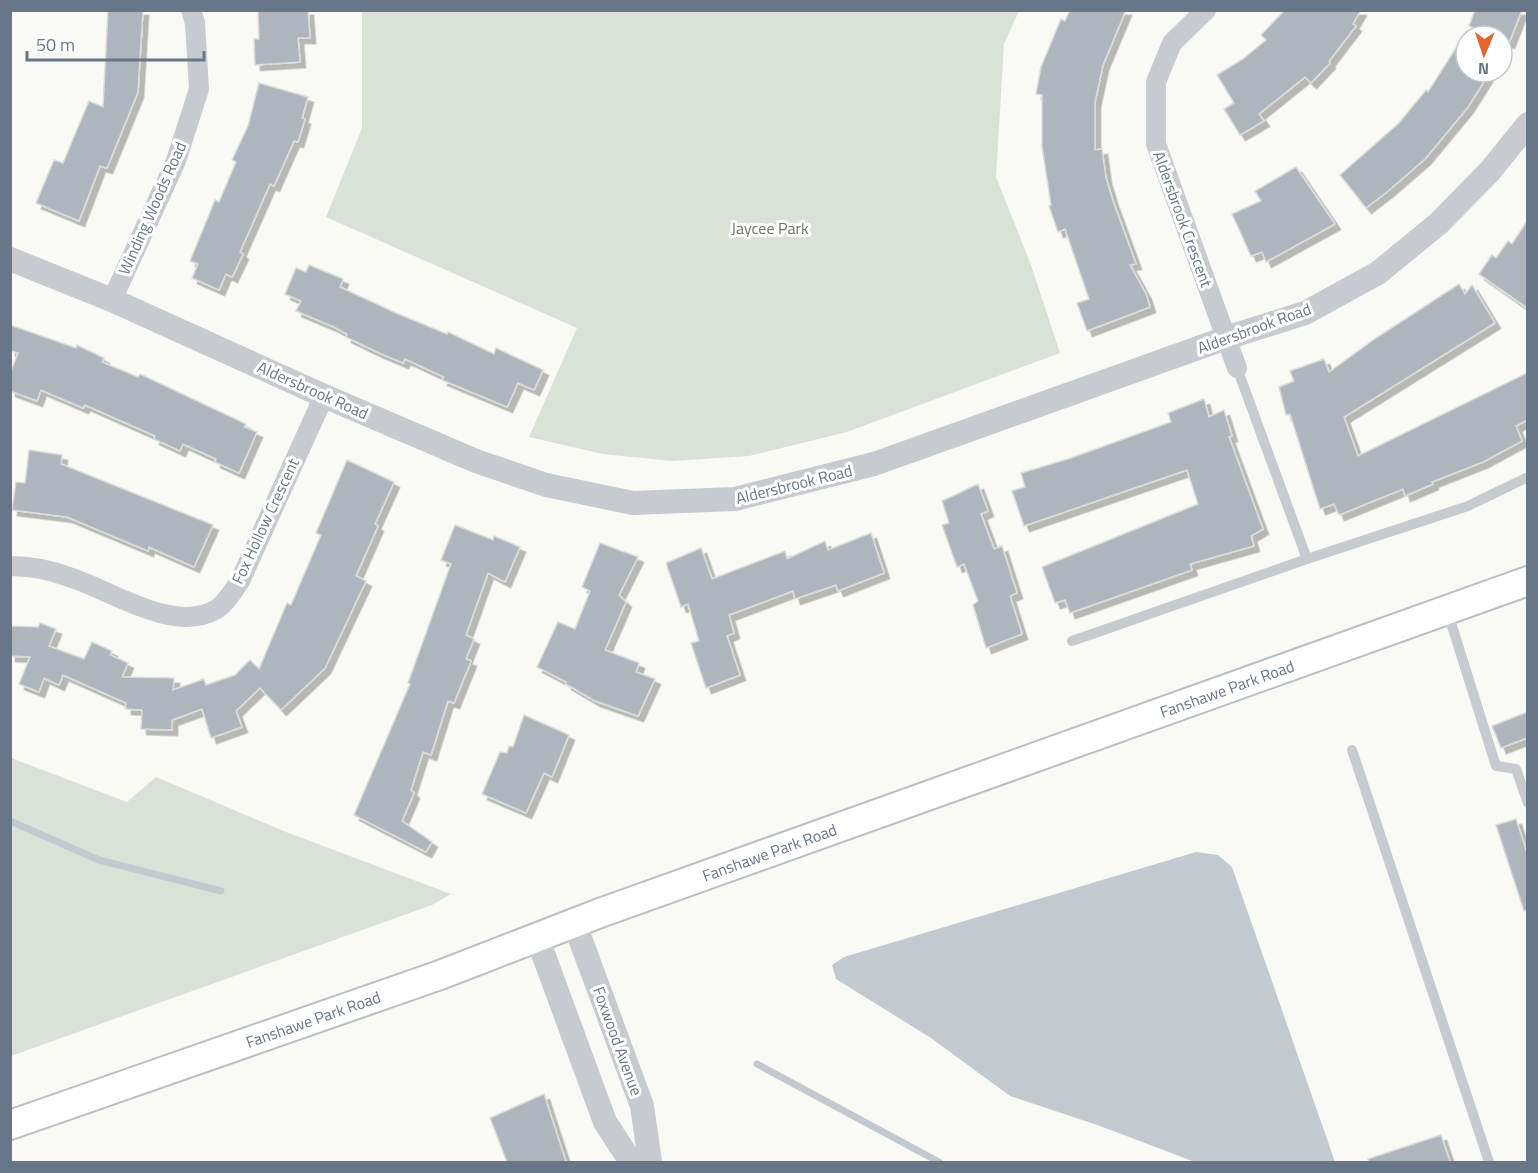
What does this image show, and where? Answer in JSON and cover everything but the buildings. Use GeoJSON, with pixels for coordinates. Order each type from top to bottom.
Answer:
{"type":"FeatureCollection","features":[{"type":"Feature","properties":{"kind":"main road","name":"Fanshawe Park Road"},"geometry":{"type":"LineString","coordinates":[[10,1125],[440,975],[574,922],[1527,580]]}},
{"type":"Feature","properties":{"kind":"street","name":"Winding Woods Road"},"geometry":{"type":"LineString","coordinates":[[112,300],[176,161],[199,89],[195,23],[191,10]]}},
{"type":"Feature","properties":{"kind":"street","name":"Aldersbrook Crescent"},"geometry":{"type":"LineString","coordinates":[[1206,10],[1172,43],[1156,82],[1155,144],[1238,368]]}},
{"type":"Feature","properties":{"kind":"street","name":"Aldersbrook Road"},"geometry":{"type":"LineString","coordinates":[[10,260],[112,300],[324,396],[476,461],[546,485],[633,503],[735,500],[874,464],[1226,338],[1305,313],[1378,273],[1438,223],[1490,171],[1527,125]]}},
{"type":"Feature","properties":{"kind":"street","name":"Fox Hollow Crescent"},"geometry":{"type":"LineString","coordinates":[[10,566],[28,566],[69,577],[165,615],[186,618],[203,615],[218,608],[240,581],[324,396]]}},
{"type":"Feature","properties":{"kind":"street","name":"Foxwood Avenue"},"geometry":{"type":"LineString","coordinates":[[574,922],[642,1106],[650,1162]]}},
{"type":"Feature","properties":{"kind":"street"},"geometry":{"type":"LineString","coordinates":[[537,937],[605,1122],[631,1162]]}},
{"type":"Feature","properties":{"kind":"lane"},"geometry":{"type":"LineString","coordinates":[[1238,368],[1307,559]]}},
{"type":"Feature","properties":{"kind":"lane"},"geometry":{"type":"LineString","coordinates":[[1072,641],[1468,506],[1527,477]]}},
{"type":"Feature","properties":{"kind":"lane"},"geometry":{"type":"LineString","coordinates":[[1447,610],[1496,766],[1516,769],[1527,803]]}},
{"type":"Feature","properties":{"kind":"lane"},"geometry":{"type":"LineString","coordinates":[[1352,750],[1489,1162]]}},
{"type":"Feature","properties":{"kind":"green space","name":"Jaycee Park"},"geometry":{"type":"Polygon","coordinates":[[[362,11],[1019,11],[1004,44],[996,177],[1031,265],[1060,353],[847,432],[749,456],[672,461],[603,454],[529,437],[577,328],[326,217],[362,128],[362,11]]]}},
{"type":"Feature","properties":{"kind":"green space"},"geometry":{"type":"Polygon","coordinates":[[[11,758],[127,802],[156,777],[286,832],[451,894],[432,905],[11,1056],[11,758]]]}},
{"type":"Feature","properties":{"kind":"shaded area"},"geometry":{"type":"Polygon","coordinates":[[[1196,852],[1218,855],[1232,867],[1335,1162],[1195,1162],[1100,1126],[1010,1096],[931,1038],[836,979],[832,965],[844,957],[1196,852]]]}},
{"type":"Feature","properties":{"kind":"waterway"},"geometry":{"type":"LineString","coordinates":[[10,821],[99,860],[221,891]]}},
{"type":"Feature","properties":{"kind":"waterway"},"geometry":{"type":"LineString","coordinates":[[757,1064],[939,1162]]}}]}
